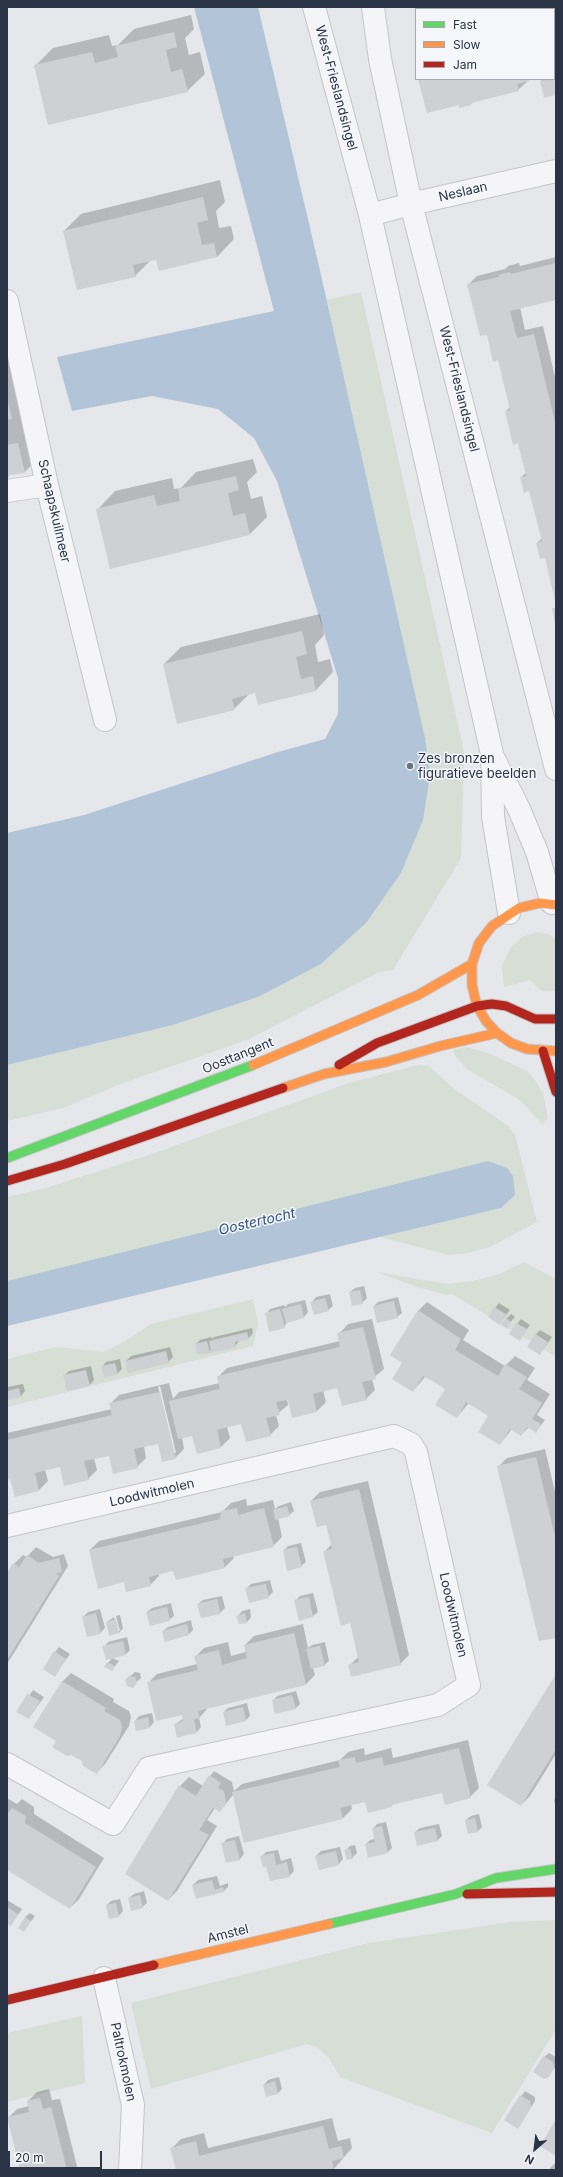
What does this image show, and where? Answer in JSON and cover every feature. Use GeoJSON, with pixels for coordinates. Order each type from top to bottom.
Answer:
{"type":"FeatureCollection","features":[{"type":"Feature","properties":{"kind":"main road"},"geometry":{"type":"LineString","coordinates":[[554,904],[530,905],[509,913],[492,926],[479,944],[472,964],[472,985],[477,1006],[486,1021],[497,1033],[511,1043],[527,1049],[556,1051]]}},
{"type":"Feature","properties":{"kind":"main road","name":"Oosttangent"},"geometry":{"type":"LineString","coordinates":[[7,1158],[253,1065],[418,995],[472,964]]}},
{"type":"Feature","properties":{"kind":"main road"},"geometry":{"type":"LineString","coordinates":[[324,1074],[377,1043],[477,1006],[492,1004],[506,1006],[535,1019],[556,1019]]}},
{"type":"Feature","properties":{"kind":"main road"},"geometry":{"type":"LineString","coordinates":[[7,1181],[65,1164],[324,1074],[386,1062],[440,1046],[497,1033]]}},
{"type":"Feature","properties":{"kind":"main road"},"geometry":{"type":"LineString","coordinates":[[543,1051],[556,1092]]}},
{"type":"Feature","properties":{"kind":"main road","name":"Amstel"},"geometry":{"type":"LineString","coordinates":[[7,2000],[456,1894],[496,1878],[556,1869]]}},
{"type":"Feature","properties":{"kind":"main road","name":"Amstel"},"geometry":{"type":"LineString","coordinates":[[456,1894],[556,1892]]}},
{"type":"Feature","properties":{"kind":"street","name":"West-Frieslandsingel"},"geometry":{"type":"LineString","coordinates":[[314,7],[370,215],[492,754],[493,817],[509,913]]}},
{"type":"Feature","properties":{"kind":"street","name":"West-Frieslandsingel"},"geometry":{"type":"LineString","coordinates":[[373,7],[380,59],[411,204],[556,769]]}},
{"type":"Feature","properties":{"kind":"street","name":"Neslaan"},"geometry":{"type":"LineString","coordinates":[[370,215],[411,204],[556,171]]}},
{"type":"Feature","properties":{"kind":"street","name":"Schaapskuilmeer"},"geometry":{"type":"LineString","coordinates":[[7,301],[47,485],[105,720]]}},
{"type":"Feature","properties":{"kind":"street"},"geometry":{"type":"LineString","coordinates":[[7,491],[47,485]]}},
{"type":"Feature","properties":{"kind":"street","name":"West-Frieslandsingel"},"geometry":{"type":"LineString","coordinates":[[492,754],[519,809],[537,852],[554,904]]}},
{"type":"Feature","properties":{"kind":"street","name":"Loodwitmolen"},"geometry":{"type":"LineString","coordinates":[[7,1526],[394,1436],[411,1444],[416,1452],[469,1685],[438,1706],[149,1768],[113,1824],[7,1764]]}},
{"type":"Feature","properties":{"kind":"street","name":"Paltrokmolen"},"geometry":{"type":"LineString","coordinates":[[104,1978],[133,2104],[130,2170]]}},
{"type":"Feature","properties":{"kind":"shaded area"},"geometry":{"type":"Polygon","coordinates":[[[361,292],[464,752],[461,858],[393,970],[379,972],[247,1040],[123,1083],[63,1108],[7,1121],[7,1065],[173,1025],[258,997],[321,964],[366,923],[425,738],[327,300],[361,292]]]}},
{"type":"Feature","properties":{"kind":"shaded area"},"geometry":{"type":"Polygon","coordinates":[[[537,932],[545,933],[556,938],[556,991],[542,991],[530,980],[504,987],[502,966],[510,948],[522,937],[537,932]]]}},
{"type":"Feature","properties":{"kind":"shaded area"},"geometry":{"type":"Polygon","coordinates":[[[466,1047],[488,1053],[527,1071],[543,1093],[548,1118],[542,1124],[520,1100],[467,1069],[456,1057],[453,1050],[466,1047]]]}},
{"type":"Feature","properties":{"kind":"shaded area"},"geometry":{"type":"Polygon","coordinates":[[[418,1065],[429,1066],[453,1088],[508,1126],[515,1135],[537,1222],[490,1247],[467,1253],[449,1255],[377,1236],[501,1208],[488,1161],[7,1281],[7,1197],[46,1188],[152,1154],[349,1083],[418,1065]]]}},
{"type":"Feature","properties":{"kind":"shaded area"},"geometry":{"type":"Polygon","coordinates":[[[524,1262],[556,1279],[556,1357],[452,1294],[447,1295],[417,1287],[377,1272],[448,1284],[473,1281],[500,1274],[524,1262]]]}},
{"type":"Feature","properties":{"kind":"shaded area"},"geometry":{"type":"Polygon","coordinates":[[[253,1299],[258,1323],[253,1346],[7,1407],[7,1359],[56,1347],[103,1352],[124,1342],[151,1324],[253,1299]]]}},
{"type":"Feature","properties":{"kind":"shaded area"},"geometry":{"type":"Polygon","coordinates":[[[556,1920],[556,2029],[492,2133],[340,2077],[329,2058],[317,2047],[307,2044],[151,2089],[131,2003],[369,1943],[511,1922],[556,1920]]]}},
{"type":"Feature","properties":{"kind":"shaded area"},"geometry":{"type":"Polygon","coordinates":[[[82,2016],[85,2083],[7,2102],[7,2033],[82,2016]]]}},
{"type":"Feature","properties":{"kind":"water"},"geometry":{"type":"Polygon","coordinates":[[[194,7],[258,7],[319,266],[425,738],[430,775],[423,820],[401,873],[366,923],[321,964],[258,997],[173,1025],[7,1065],[7,833],[84,815],[278,752],[325,739],[338,714],[338,678],[277,481],[254,438],[218,409],[152,396],[72,411],[57,357],[274,311],[194,7]]]}},
{"type":"Feature","properties":{"kind":"water","name":"Oostertocht"},"geometry":{"type":"Polygon","coordinates":[[[488,1161],[507,1168],[513,1176],[515,1195],[501,1208],[7,1326],[7,1281],[488,1161]]]}},
{"type":"Feature","properties":{"kind":"building"},"geometry":{"type":"Polygon","coordinates":[[[458,7],[458,8],[417,8],[458,7]]]}},
{"type":"Feature","properties":{"kind":"building"},"geometry":{"type":"Polygon","coordinates":[[[174,32],[177,47],[166,50],[171,72],[182,69],[188,92],[48,125],[34,65],[92,52],[95,63],[118,57],[115,46],[174,32]]]}},
{"type":"Feature","properties":{"kind":"building"},"geometry":{"type":"Polygon","coordinates":[[[555,75],[556,95],[544,98],[540,81],[555,80],[555,75]]]}},
{"type":"Feature","properties":{"kind":"building"},"geometry":{"type":"Polygon","coordinates":[[[418,80],[529,81],[517,84],[519,91],[471,103],[471,105],[459,108],[459,105],[427,113],[418,80]]]}},
{"type":"Feature","properties":{"kind":"building"},"geometry":{"type":"Polygon","coordinates":[[[203,197],[208,220],[197,223],[202,245],[214,243],[217,257],[159,271],[156,260],[133,265],[136,277],[77,290],[63,231],[203,197]]]}},
{"type":"Feature","properties":{"kind":"building"},"geometry":{"type":"Polygon","coordinates":[[[556,263],[556,300],[510,311],[517,338],[534,334],[556,427],[555,601],[545,558],[540,559],[536,543],[542,541],[529,491],[524,493],[520,477],[526,476],[518,443],[513,445],[505,411],[510,410],[498,360],[493,362],[487,335],[480,336],[467,284],[499,277],[498,275],[510,272],[511,274],[556,263]]]}},
{"type":"Feature","properties":{"kind":"building"},"geometry":{"type":"Polygon","coordinates":[[[7,399],[12,419],[7,420],[7,399]]]}},
{"type":"Feature","properties":{"kind":"building"},"geometry":{"type":"Polygon","coordinates":[[[18,443],[25,473],[9,475],[9,477],[7,477],[7,445],[18,443]]]}},
{"type":"Feature","properties":{"kind":"building"},"geometry":{"type":"Polygon","coordinates":[[[236,476],[239,490],[228,493],[233,516],[245,513],[250,535],[110,569],[96,509],[154,495],[157,506],[180,501],[178,489],[236,476]]]}},
{"type":"Feature","properties":{"kind":"building"},"geometry":{"type":"Polygon","coordinates":[[[552,608],[556,608],[556,624],[555,624],[552,608]]]}},
{"type":"Feature","properties":{"kind":"building"},"geometry":{"type":"Polygon","coordinates":[[[302,631],[307,654],[296,657],[301,679],[313,676],[316,691],[258,705],[255,693],[232,699],[235,710],[177,724],[163,664],[302,631]]]}},
{"type":"Feature","properties":{"kind":"building"},"geometry":{"type":"Polygon","coordinates":[[[360,1290],[363,1304],[352,1306],[349,1292],[360,1290]]]}},
{"type":"Feature","properties":{"kind":"building"},"geometry":{"type":"Polygon","coordinates":[[[325,1298],[329,1311],[314,1315],[310,1302],[325,1298]]]}},
{"type":"Feature","properties":{"kind":"building"},"geometry":{"type":"Polygon","coordinates":[[[394,1301],[398,1318],[377,1323],[373,1306],[394,1301]]]}},
{"type":"Feature","properties":{"kind":"building"},"geometry":{"type":"Polygon","coordinates":[[[301,1304],[304,1318],[286,1323],[282,1309],[301,1304]]]}},
{"type":"Feature","properties":{"kind":"building"},"geometry":{"type":"Polygon","coordinates":[[[494,1307],[506,1314],[500,1325],[488,1317],[494,1307]]]}},
{"type":"Feature","properties":{"kind":"building"},"geometry":{"type":"Polygon","coordinates":[[[280,1309],[285,1328],[269,1332],[265,1313],[280,1309]]]}},
{"type":"Feature","properties":{"kind":"building"},"geometry":{"type":"Polygon","coordinates":[[[418,1310],[461,1339],[455,1350],[498,1376],[505,1364],[527,1377],[519,1389],[542,1403],[532,1419],[541,1424],[536,1433],[527,1427],[521,1436],[510,1429],[500,1445],[478,1432],[488,1416],[466,1402],[457,1418],[435,1405],[445,1389],[434,1382],[423,1376],[413,1392],[392,1379],[402,1363],[390,1355],[418,1310]]]}},
{"type":"Feature","properties":{"kind":"building"},"geometry":{"type":"Polygon","coordinates":[[[506,1318],[511,1322],[507,1329],[501,1325],[506,1318]]]}},
{"type":"Feature","properties":{"kind":"building"},"geometry":{"type":"Polygon","coordinates":[[[516,1323],[527,1329],[520,1341],[509,1334],[516,1323]]]}},
{"type":"Feature","properties":{"kind":"building"},"geometry":{"type":"Polygon","coordinates":[[[363,1327],[376,1379],[362,1382],[367,1400],[342,1406],[337,1388],[313,1394],[317,1412],[292,1418],[288,1400],[276,1402],[280,1415],[266,1418],[271,1436],[246,1442],[241,1424],[217,1430],[221,1448],[197,1454],[192,1436],[178,1439],[169,1401],[220,1389],[217,1376],[340,1347],[337,1333],[363,1327]]]}},
{"type":"Feature","properties":{"kind":"building"},"geometry":{"type":"Polygon","coordinates":[[[247,1332],[249,1339],[235,1342],[236,1347],[211,1353],[209,1341],[247,1332]]]}},
{"type":"Feature","properties":{"kind":"building"},"geometry":{"type":"Polygon","coordinates":[[[535,1334],[548,1342],[540,1355],[527,1347],[535,1334]]]}},
{"type":"Feature","properties":{"kind":"building"},"geometry":{"type":"Polygon","coordinates":[[[207,1341],[210,1353],[198,1355],[195,1344],[207,1341]]]}},
{"type":"Feature","properties":{"kind":"building"},"geometry":{"type":"Polygon","coordinates":[[[166,1351],[169,1363],[128,1373],[125,1361],[166,1351]]]}},
{"type":"Feature","properties":{"kind":"building"},"geometry":{"type":"Polygon","coordinates":[[[115,1363],[118,1374],[104,1378],[101,1366],[115,1363]]]}},
{"type":"Feature","properties":{"kind":"building"},"geometry":{"type":"Polygon","coordinates":[[[86,1370],[90,1386],[67,1391],[63,1375],[86,1370]]]}},
{"type":"Feature","properties":{"kind":"building"},"geometry":{"type":"Polygon","coordinates":[[[19,1388],[21,1397],[7,1400],[7,1391],[19,1388]]]}},
{"type":"Feature","properties":{"kind":"building"},"geometry":{"type":"Polygon","coordinates":[[[160,1392],[176,1459],[162,1462],[158,1444],[134,1449],[138,1468],[113,1474],[109,1456],[84,1461],[89,1480],[64,1486],[60,1467],[35,1473],[39,1491],[15,1497],[10,1479],[7,1480],[7,1440],[112,1415],[109,1403],[160,1392]]]}},
{"type":"Feature","properties":{"kind":"building"},"geometry":{"type":"Polygon","coordinates":[[[536,1457],[556,1541],[556,1638],[539,1641],[497,1466],[536,1457]]]}},
{"type":"Feature","properties":{"kind":"building"},"geometry":{"type":"Polygon","coordinates":[[[359,1489],[401,1665],[351,1677],[348,1665],[359,1662],[350,1623],[341,1626],[323,1551],[332,1549],[326,1525],[317,1527],[310,1501],[359,1489]]]}},
{"type":"Feature","properties":{"kind":"building"},"geometry":{"type":"Polygon","coordinates":[[[287,1506],[290,1516],[275,1520],[273,1510],[287,1506]]]}},
{"type":"Feature","properties":{"kind":"building"},"geometry":{"type":"Polygon","coordinates":[[[237,1508],[238,1515],[264,1508],[274,1547],[223,1559],[225,1568],[189,1577],[176,1580],[173,1571],[149,1577],[151,1586],[126,1592],[124,1582],[98,1589],[89,1550],[220,1519],[221,1511],[237,1508]]]}},
{"type":"Feature","properties":{"kind":"building"},"geometry":{"type":"Polygon","coordinates":[[[297,1547],[302,1567],[287,1571],[283,1550],[297,1547]]]}},
{"type":"Feature","properties":{"kind":"building"},"geometry":{"type":"Polygon","coordinates":[[[27,1555],[39,1563],[59,1558],[62,1572],[56,1574],[59,1576],[7,1660],[7,1573],[13,1563],[19,1567],[27,1555]]]}},
{"type":"Feature","properties":{"kind":"building"},"geometry":{"type":"Polygon","coordinates":[[[266,1584],[269,1598],[249,1603],[245,1588],[266,1584]]]}},
{"type":"Feature","properties":{"kind":"building"},"geometry":{"type":"Polygon","coordinates":[[[309,1597],[313,1617],[299,1621],[294,1600],[309,1597]]]}},
{"type":"Feature","properties":{"kind":"building"},"geometry":{"type":"Polygon","coordinates":[[[217,1599],[221,1614],[201,1618],[197,1604],[217,1599]]]}},
{"type":"Feature","properties":{"kind":"building"},"geometry":{"type":"Polygon","coordinates":[[[167,1607],[170,1621],[150,1626],[146,1612],[167,1607]]]}},
{"type":"Feature","properties":{"kind":"building"},"geometry":{"type":"Polygon","coordinates":[[[96,1613],[101,1634],[87,1637],[82,1617],[96,1613]]]}},
{"type":"Feature","properties":{"kind":"building"},"geometry":{"type":"Polygon","coordinates":[[[245,1613],[247,1623],[239,1624],[236,1616],[245,1613]]]}},
{"type":"Feature","properties":{"kind":"building"},"geometry":{"type":"Polygon","coordinates":[[[116,1619],[119,1633],[109,1636],[106,1622],[116,1619]]]}},
{"type":"Feature","properties":{"kind":"building"},"geometry":{"type":"Polygon","coordinates":[[[187,1624],[189,1635],[165,1642],[162,1631],[187,1624]]]}},
{"type":"Feature","properties":{"kind":"building"},"geometry":{"type":"Polygon","coordinates":[[[294,1633],[306,1685],[198,1711],[200,1718],[194,1719],[197,1733],[177,1738],[174,1724],[183,1721],[182,1715],[156,1721],[147,1682],[198,1670],[194,1656],[219,1650],[222,1665],[247,1658],[244,1645],[294,1633]]]}},
{"type":"Feature","properties":{"kind":"building"},"geometry":{"type":"Polygon","coordinates":[[[123,1641],[126,1655],[106,1660],[102,1646],[123,1641]]]}},
{"type":"Feature","properties":{"kind":"building"},"geometry":{"type":"Polygon","coordinates":[[[320,1646],[325,1666],[311,1669],[306,1649],[320,1646]]]}},
{"type":"Feature","properties":{"kind":"building"},"geometry":{"type":"Polygon","coordinates":[[[54,1651],[66,1659],[55,1677],[43,1669],[54,1651]]]}},
{"type":"Feature","properties":{"kind":"building"},"geometry":{"type":"Polygon","coordinates":[[[107,1662],[115,1666],[112,1671],[104,1667],[107,1662]]]}},
{"type":"Feature","properties":{"kind":"building"},"geometry":{"type":"Polygon","coordinates":[[[556,1674],[556,1749],[521,1806],[487,1785],[556,1674]]]}},
{"type":"Feature","properties":{"kind":"building"},"geometry":{"type":"Polygon","coordinates":[[[129,1676],[135,1677],[137,1683],[133,1688],[127,1686],[125,1680],[129,1676]]]}},
{"type":"Feature","properties":{"kind":"building"},"geometry":{"type":"Polygon","coordinates":[[[62,1681],[106,1708],[104,1711],[120,1720],[122,1728],[120,1736],[97,1774],[83,1766],[82,1761],[71,1755],[67,1756],[52,1747],[56,1741],[33,1727],[62,1681]]]}},
{"type":"Feature","properties":{"kind":"building"},"geometry":{"type":"Polygon","coordinates":[[[27,1694],[40,1701],[29,1719],[16,1712],[27,1694]]]}},
{"type":"Feature","properties":{"kind":"building"},"geometry":{"type":"Polygon","coordinates":[[[292,1695],[296,1709],[275,1714],[272,1700],[292,1695]]]}},
{"type":"Feature","properties":{"kind":"building"},"geometry":{"type":"Polygon","coordinates":[[[243,1707],[246,1721],[226,1726],[223,1712],[243,1707]]]}},
{"type":"Feature","properties":{"kind":"building"},"geometry":{"type":"Polygon","coordinates":[[[148,1717],[150,1728],[136,1731],[134,1721],[148,1717]]]}},
{"type":"Feature","properties":{"kind":"building"},"geometry":{"type":"Polygon","coordinates":[[[459,1748],[471,1798],[445,1805],[442,1793],[391,1805],[392,1807],[368,1813],[365,1802],[340,1808],[343,1819],[244,1843],[232,1792],[340,1767],[338,1760],[355,1757],[356,1763],[382,1757],[384,1766],[459,1748]]]}},
{"type":"Feature","properties":{"kind":"building"},"geometry":{"type":"Polygon","coordinates":[[[209,1775],[221,1783],[218,1788],[224,1791],[226,1803],[220,1812],[213,1808],[199,1830],[209,1835],[168,1901],[125,1874],[179,1785],[196,1796],[209,1775]]]}},
{"type":"Feature","properties":{"kind":"building"},"geometry":{"type":"Polygon","coordinates":[[[12,1808],[26,1816],[25,1823],[96,1867],[70,1909],[7,1870],[7,1812],[8,1813],[12,1808]]]}},
{"type":"Feature","properties":{"kind":"building"},"geometry":{"type":"Polygon","coordinates":[[[475,1818],[478,1832],[468,1834],[465,1820],[475,1818]]]}},
{"type":"Feature","properties":{"kind":"building"},"geometry":{"type":"Polygon","coordinates":[[[382,1826],[388,1853],[368,1858],[365,1844],[375,1842],[372,1828],[382,1826]]]}},
{"type":"Feature","properties":{"kind":"building"},"geometry":{"type":"Polygon","coordinates":[[[435,1828],[438,1841],[417,1846],[414,1832],[435,1828]]]}},
{"type":"Feature","properties":{"kind":"building"},"geometry":{"type":"Polygon","coordinates":[[[235,1840],[240,1860],[226,1863],[221,1843],[235,1840]]]}},
{"type":"Feature","properties":{"kind":"building"},"geometry":{"type":"Polygon","coordinates":[[[350,1849],[353,1859],[347,1860],[344,1850],[350,1849]]]}},
{"type":"Feature","properties":{"kind":"building"},"geometry":{"type":"Polygon","coordinates":[[[336,1851],[339,1865],[319,1870],[315,1856],[336,1851]]]}},
{"type":"Feature","properties":{"kind":"building"},"geometry":{"type":"Polygon","coordinates":[[[274,1853],[276,1865],[287,1862],[290,1877],[270,1881],[266,1867],[263,1868],[260,1856],[274,1853]]]}},
{"type":"Feature","properties":{"kind":"building"},"geometry":{"type":"Polygon","coordinates":[[[212,1880],[215,1890],[223,1887],[224,1892],[196,1899],[192,1885],[212,1880]]]}},
{"type":"Feature","properties":{"kind":"building"},"geometry":{"type":"Polygon","coordinates":[[[140,1895],[143,1908],[131,1911],[128,1898],[140,1895]]]}},
{"type":"Feature","properties":{"kind":"building"},"geometry":{"type":"Polygon","coordinates":[[[116,1903],[119,1917],[109,1919],[106,1905],[116,1903]]]}},
{"type":"Feature","properties":{"kind":"building"},"geometry":{"type":"Polygon","coordinates":[[[7,1907],[18,1914],[11,1926],[7,1924],[7,1907]]]}},
{"type":"Feature","properties":{"kind":"building"},"geometry":{"type":"Polygon","coordinates":[[[25,1917],[31,1921],[24,1932],[18,1928],[25,1917]]]}},
{"type":"Feature","properties":{"kind":"building"},"geometry":{"type":"Polygon","coordinates":[[[543,2056],[553,2062],[554,2068],[549,2077],[544,2079],[533,2072],[543,2056]]]}},
{"type":"Feature","properties":{"kind":"building"},"geometry":{"type":"Polygon","coordinates":[[[275,2081],[278,2094],[266,2097],[263,2085],[275,2081]]]}},
{"type":"Feature","properties":{"kind":"building"},"geometry":{"type":"Polygon","coordinates":[[[520,2095],[530,2101],[531,2107],[518,2129],[504,2120],[520,2095]]]}},
{"type":"Feature","properties":{"kind":"building"},"geometry":{"type":"Polygon","coordinates":[[[40,2098],[43,2109],[51,2107],[67,2170],[20,2170],[7,2117],[29,2112],[27,2101],[40,2098]]]}},
{"type":"Feature","properties":{"kind":"building"},"geometry":{"type":"Polygon","coordinates":[[[556,2119],[556,2156],[540,2146],[556,2119]]]}},
{"type":"Feature","properties":{"kind":"building"},"geometry":{"type":"Polygon","coordinates":[[[323,2126],[329,2149],[341,2146],[344,2158],[332,2161],[334,2170],[176,2170],[170,2148],[196,2141],[199,2156],[323,2126]]]}},
{"type":"Feature","properties":{"kind":"traffic: fast"},"geometry":{"type":"LineString","coordinates":[[7,1158],[253,1065]]}},
{"type":"Feature","properties":{"kind":"traffic: fast"},"geometry":{"type":"LineString","coordinates":[[329,1924],[456,1894],[496,1878],[556,1869]]}},
{"type":"Feature","properties":{"kind":"traffic: slow"},"geometry":{"type":"LineString","coordinates":[[556,905],[540,903],[519,908],[492,926],[479,943],[472,964],[472,985],[477,1006],[486,1021],[497,1033],[511,1043],[527,1049],[556,1051]]}},
{"type":"Feature","properties":{"kind":"traffic: slow"},"geometry":{"type":"LineString","coordinates":[[253,1065],[418,995],[472,964]]}},
{"type":"Feature","properties":{"kind":"traffic: slow"},"geometry":{"type":"LineString","coordinates":[[283,1088],[324,1074],[386,1062],[440,1046],[497,1033]]}},
{"type":"Feature","properties":{"kind":"traffic: slow"},"geometry":{"type":"LineString","coordinates":[[154,1965],[329,1924]]}},
{"type":"Feature","properties":{"kind":"traffic: jam"},"geometry":{"type":"LineString","coordinates":[[339,1065],[377,1043],[477,1006],[492,1004],[506,1006],[535,1019],[556,1019]]}},
{"type":"Feature","properties":{"kind":"traffic: jam"},"geometry":{"type":"LineString","coordinates":[[543,1051],[556,1092]]}},
{"type":"Feature","properties":{"kind":"traffic: jam"},"geometry":{"type":"LineString","coordinates":[[7,1181],[65,1164],[283,1088]]}},
{"type":"Feature","properties":{"kind":"traffic: jam"},"geometry":{"type":"LineString","coordinates":[[467,1894],[556,1892]]}},
{"type":"Feature","properties":{"kind":"traffic: jam"},"geometry":{"type":"LineString","coordinates":[[7,2000],[154,1965]]}},
{"type":"Feature","properties":{"kind":"place","name":"Zes bronzen figuratieve beelden"},"geometry":{"type":"Point","coordinates":[410,766]}}]}
